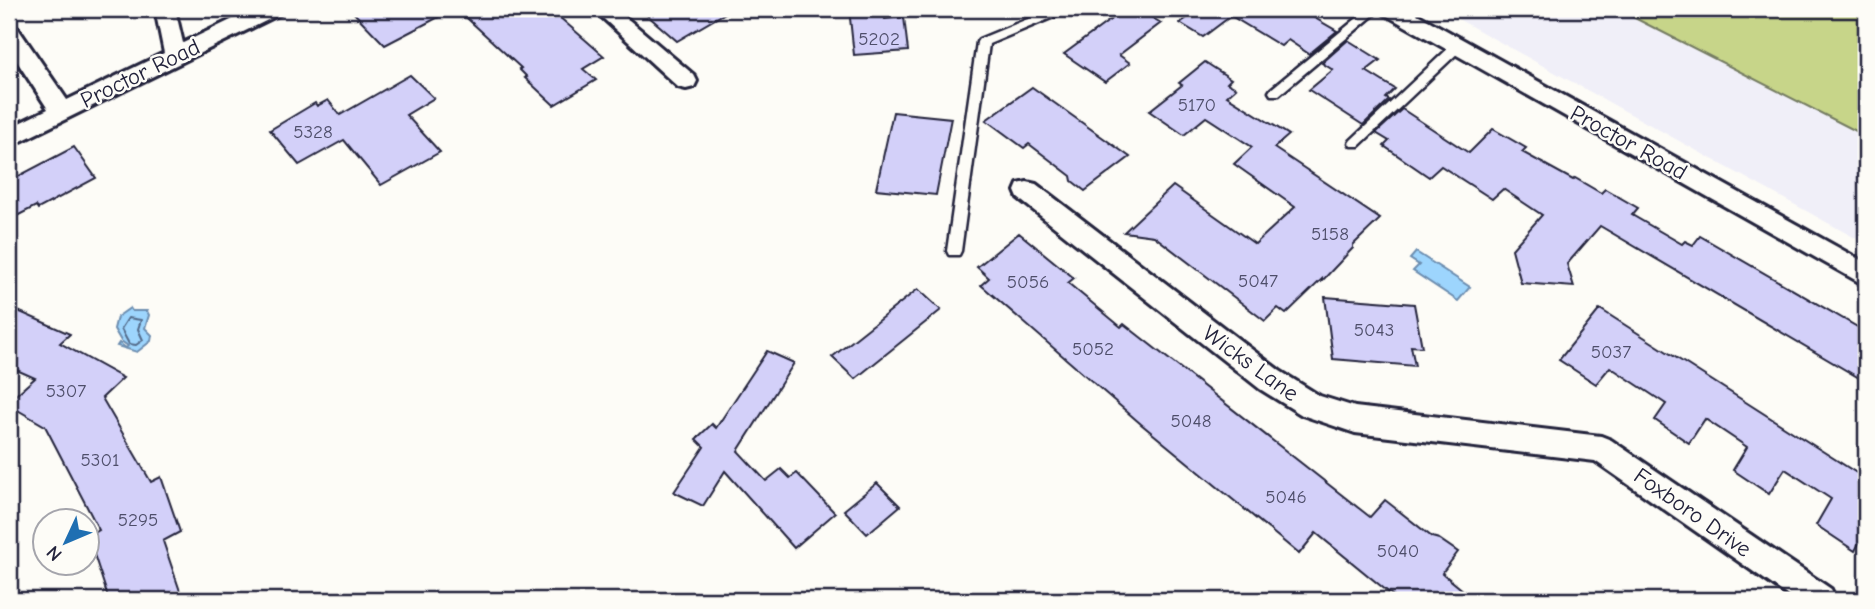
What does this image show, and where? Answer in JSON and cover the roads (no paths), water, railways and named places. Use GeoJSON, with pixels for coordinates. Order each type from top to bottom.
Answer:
{"type":"FeatureCollection","features":[{"type":"Feature","properties":{"kind":"street"},"geometry":{"type":"LineString","coordinates":[[165,9],[176,56]]}},
{"type":"Feature","properties":{"kind":"street","name":"Proctor Road"},"geometry":{"type":"LineString","coordinates":[[9,138],[272,9]]}},
{"type":"Feature","properties":{"kind":"street"},"geometry":{"type":"LineString","coordinates":[[603,9],[686,81]]}},
{"type":"Feature","properties":{"kind":"street","name":"Proctor Road"},"geometry":{"type":"LineString","coordinates":[[1392,9],[1866,275]]}},
{"type":"Feature","properties":{"kind":"street"},"geometry":{"type":"LineString","coordinates":[[9,32],[62,111]]}},
{"type":"Feature","properties":{"kind":"street","name":"Wicks Lane"},"geometry":{"type":"LineString","coordinates":[[1027,191],[1270,380],[1312,406],[1355,420],[1557,445]]}},
{"type":"Feature","properties":{"kind":"street","name":"Foxboro Drive"},"geometry":{"type":"LineString","coordinates":[[1557,445],[1601,449],[1820,600]]}},
{"type":"Feature","properties":{"kind":"lane"},"geometry":{"type":"LineString","coordinates":[[954,251],[982,41],[1062,9]]}},
{"type":"Feature","properties":{"kind":"lane"},"geometry":{"type":"LineString","coordinates":[[1275,92],[1375,9]]}},
{"type":"Feature","properties":{"kind":"lane"},"geometry":{"type":"LineString","coordinates":[[1355,143],[1458,46]]}},
{"type":"Feature","properties":{"kind":"water"},"geometry":{"type":"Polygon","coordinates":[[[1416,252],[1470,287],[1458,301],[1413,271],[1419,265],[1410,259],[1416,252]]]}},
{"type":"Feature","properties":{"kind":"water"},"geometry":{"type":"Polygon","coordinates":[[[130,308],[132,311],[147,311],[149,315],[145,328],[152,335],[151,341],[137,352],[117,346],[119,343],[126,348],[128,346],[121,341],[114,329],[117,317],[130,308]]]}}]}
